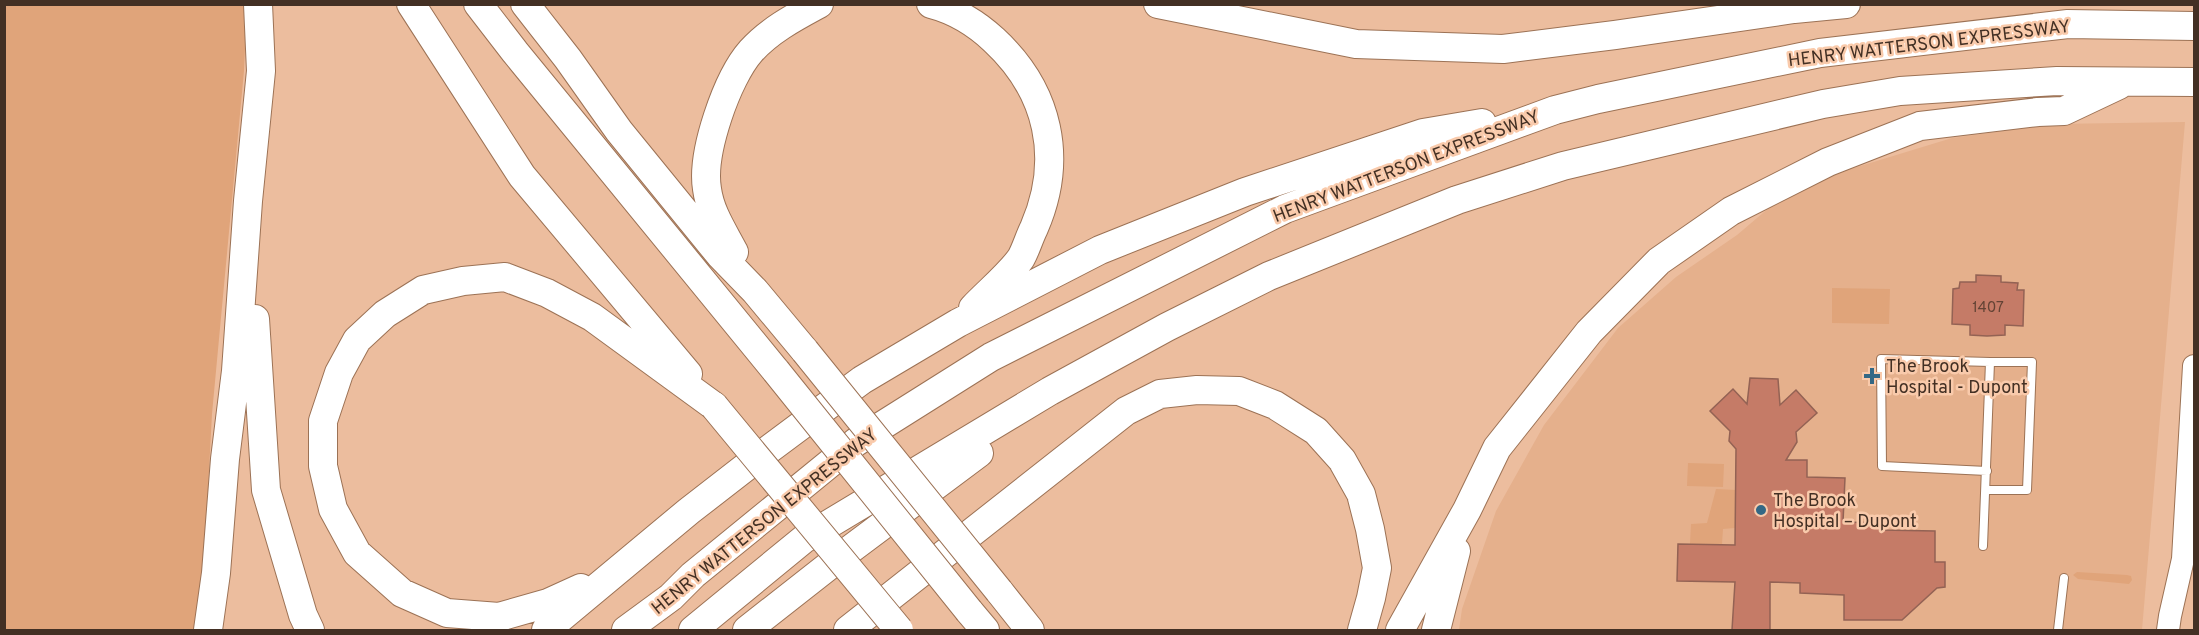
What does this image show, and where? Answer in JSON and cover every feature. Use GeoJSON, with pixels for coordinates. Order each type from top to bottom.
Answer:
{"type":"FeatureCollection","features":[{"type":"Feature","properties":{"kind":"highway"},"geometry":{"type":"LineString","coordinates":[[208,630],[216,573],[225,459],[236,371],[248,201],[261,71],[258,4]]}},
{"type":"Feature","properties":{"kind":"highway"},"geometry":{"type":"LineString","coordinates":[[411,4],[522,176],[899,630]]}},
{"type":"Feature","properties":{"kind":"highway"},"geometry":{"type":"LineString","coordinates":[[478,4],[977,621]]}},
{"type":"Feature","properties":{"kind":"highway"},"geometry":{"type":"LineString","coordinates":[[525,4],[568,59],[619,131],[720,255],[755,291],[805,351],[1030,630]]}},
{"type":"Feature","properties":{"kind":"highway"},"geometry":{"type":"LineString","coordinates":[[755,291],[714,215],[706,187],[710,141],[726,92],[750,51],[780,25],[819,4]]}},
{"type":"Feature","properties":{"kind":"highway"},"geometry":{"type":"LineString","coordinates":[[931,4],[978,26],[1013,58],[1037,96],[1049,136],[1049,177],[1038,217],[1020,258],[958,323]]}},
{"type":"Feature","properties":{"kind":"highway"},"geometry":{"type":"LineString","coordinates":[[1158,4],[1356,44],[1503,49],[1794,9],[1846,4]]}},
{"type":"Feature","properties":{"kind":"highway","name":"HENRY WATTERSON EXPRESSWAY"},"geometry":{"type":"LineString","coordinates":[[626,630],[670,597],[693,575],[856,442],[991,357],[1285,209],[1555,110],[1820,53],[2068,24],[2194,26]]}},
{"type":"Feature","properties":{"kind":"highway"},"geometry":{"type":"LineString","coordinates":[[693,630],[804,539],[1050,391],[1167,327],[1269,276],[1457,200],[1563,166],[1823,105],[1900,91],[2056,81],[2194,82]]}},
{"type":"Feature","properties":{"kind":"highway"},"geometry":{"type":"LineString","coordinates":[[1400,630],[1467,510],[1497,448],[1589,332],[1659,261],[1731,210],[1828,162],[1920,126],[2064,111],[2126,81]]}},
{"type":"Feature","properties":{"kind":"highway"},"geometry":{"type":"LineString","coordinates":[[747,630],[987,447],[1174,336],[1435,223],[1575,177],[1823,105]]}},
{"type":"Feature","properties":{"kind":"highway"},"geometry":{"type":"LineString","coordinates":[[546,630],[688,511],[862,380],[958,323],[1100,250],[1245,192],[1423,133],[1555,110]]}},
{"type":"Feature","properties":{"kind":"highway"},"geometry":{"type":"LineString","coordinates":[[248,201],[266,490],[303,615],[310,630]]}},
{"type":"Feature","properties":{"kind":"highway"},"geometry":{"type":"LineString","coordinates":[[618,570],[548,603],[499,616],[447,613],[402,593],[387,580],[357,553],[333,509],[323,466],[323,421],[339,373],[357,340],[385,314],[423,290],[463,281],[505,277],[547,292],[592,317],[714,406]]}},
{"type":"Feature","properties":{"kind":"highway"},"geometry":{"type":"LineString","coordinates":[[848,630],[1125,411],[1160,394],[1197,390],[1239,391],[1275,405],[1316,431],[1342,460],[1360,494],[1370,529],[1377,568],[1362,630]]}},
{"type":"Feature","properties":{"kind":"highway"},"geometry":{"type":"LineString","coordinates":[[1436,630],[1467,510]]}},
{"type":"Feature","properties":{"kind":"street"},"geometry":{"type":"LineString","coordinates":[[2168,630],[2181,584],[2194,366]]}},
{"type":"Feature","properties":{"kind":"lane"},"geometry":{"type":"LineString","coordinates":[[1986,490],[2027,490],[2032,362],[1881,359],[1882,466],[1987,471]]}},
{"type":"Feature","properties":{"kind":"lane"},"geometry":{"type":"LineString","coordinates":[[1983,546],[1989,362]]}},
{"type":"Feature","properties":{"kind":"lane"},"geometry":{"type":"LineString","coordinates":[[2058,630],[2064,578]]}},
{"type":"Feature","properties":{"kind":"shaded area"},"geometry":{"type":"Polygon","coordinates":[[[4,5],[247,5],[244,71],[212,414],[206,528],[196,630],[5,630],[4,5]]]}},
{"type":"Feature","properties":{"kind":"shaded area","name":"The Brook Hospital - Dupont"},"geometry":{"type":"Polygon","coordinates":[[[2185,122],[2142,630],[1459,630],[1462,609],[1496,511],[1544,425],[1618,328],[1676,277],[1737,235],[1770,207],[1821,178],[1952,138],[2054,124],[2185,122]]]}},
{"type":"Feature","properties":{"kind":"shaded area"},"geometry":{"type":"Polygon","coordinates":[[[1832,288],[1890,289],[1889,324],[1832,323],[1832,288]]]}},
{"type":"Feature","properties":{"kind":"shaded area"},"geometry":{"type":"Polygon","coordinates":[[[1688,463],[1724,464],[1723,487],[1687,486],[1688,463]]]}},
{"type":"Feature","properties":{"kind":"shaded area"},"geometry":{"type":"Polygon","coordinates":[[[1716,489],[1736,490],[1735,528],[1723,529],[1722,544],[1690,544],[1691,524],[1707,523],[1716,489]]]}},
{"type":"Feature","properties":{"kind":"shaded area"},"geometry":{"type":"Polygon","coordinates":[[[2077,572],[2127,575],[2131,576],[2132,580],[2129,584],[2078,579],[2073,575],[2077,572]]]}},
{"type":"Feature","properties":{"kind":"building"},"geometry":{"type":"Polygon","coordinates":[[[1976,275],[2001,276],[2001,282],[2018,283],[2017,290],[2024,290],[2023,326],[2005,325],[2005,335],[1987,336],[1970,335],[1970,325],[1952,324],[1953,289],[1959,288],[1960,282],[1976,282],[1976,275]]]}},
{"type":"Feature","properties":{"kind":"building","name":"The Brook Hospital – Dupont"},"geometry":{"type":"Polygon","coordinates":[[[1750,378],[1778,379],[1780,405],[1796,390],[1817,413],[1796,432],[1797,442],[1786,460],[1807,460],[1807,477],[1845,478],[1843,522],[1883,523],[1882,530],[1935,531],[1935,562],[1945,562],[1945,587],[1937,588],[1902,620],[1844,620],[1844,595],[1800,593],[1800,583],[1770,582],[1770,630],[1732,630],[1735,582],[1677,581],[1678,544],[1735,545],[1736,449],[1729,441],[1730,431],[1710,411],[1733,389],[1747,404],[1750,378]]]}},
{"type":"Feature","properties":{"kind":"place","name":"The Brook Hospital - Dupont"},"geometry":{"type":"Point","coordinates":[1872,376]}},
{"type":"Feature","properties":{"kind":"place","name":"The Brook Hospital – Dupont"},"geometry":{"type":"Point","coordinates":[1761,510]}}]}
